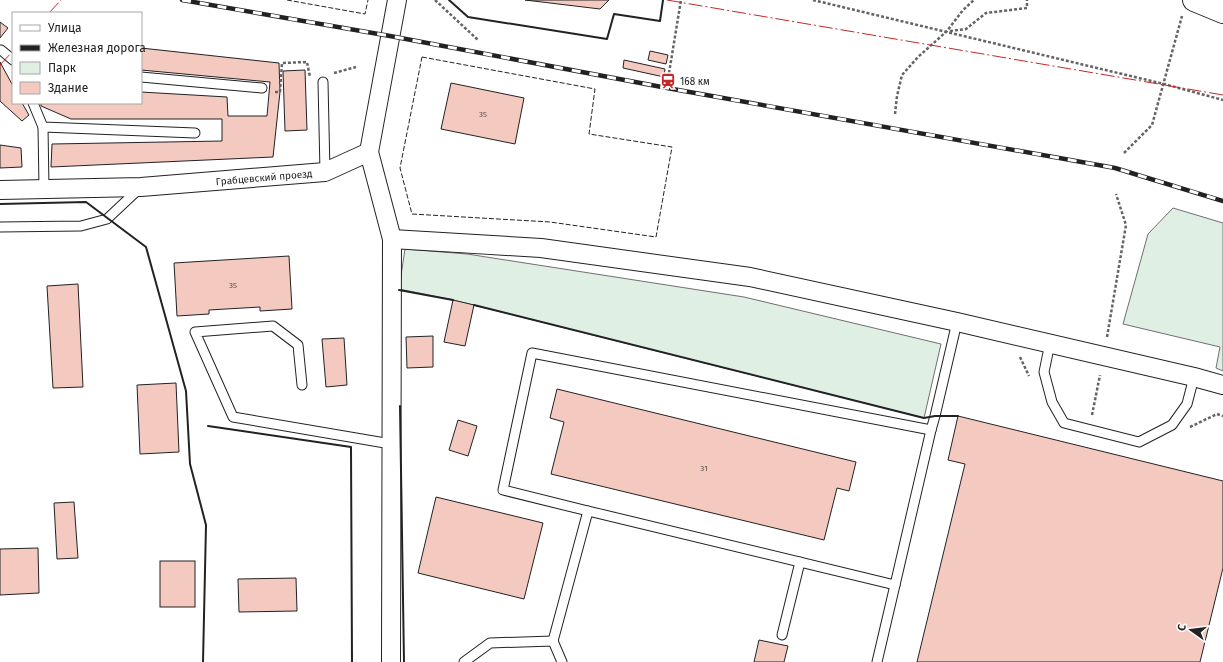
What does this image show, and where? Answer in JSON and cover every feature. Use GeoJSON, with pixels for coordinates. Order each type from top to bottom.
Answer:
{"type":"FeatureCollection","features":[{"type":"Feature","properties":{"kind":"main road"},"geometry":{"type":"LineString","coordinates":[[1188,7],[1223,12]]}},
{"type":"Feature","properties":{"kind":"street"},"geometry":{"type":"LineString","coordinates":[[390,662],[392,239],[369,152],[397,0]]}},
{"type":"Feature","properties":{"kind":"street","name":"Грабцевский проезд"},"geometry":{"type":"LineString","coordinates":[[0,190],[141,187],[325,172],[369,152]]}},
{"type":"Feature","properties":{"kind":"street"},"geometry":{"type":"LineString","coordinates":[[392,239],[541,248],[750,277],[1050,343],[1223,385]]}},
{"type":"Feature","properties":{"kind":"lane"},"geometry":{"type":"LineString","coordinates":[[2,50],[12,59]]}},
{"type":"Feature","properties":{"kind":"lane"},"geometry":{"type":"LineString","coordinates":[[142,77],[262,88]]}},
{"type":"Feature","properties":{"kind":"lane"},"geometry":{"type":"LineString","coordinates":[[322,78],[325,172]]}},
{"type":"Feature","properties":{"kind":"lane"},"geometry":{"type":"LineString","coordinates":[[33,104],[43,127],[44,188]]}},
{"type":"Feature","properties":{"kind":"lane"},"geometry":{"type":"LineString","coordinates":[[43,127],[195,133]]}},
{"type":"Feature","properties":{"kind":"lane"},"geometry":{"type":"LineString","coordinates":[[0,227],[82,226],[107,218],[141,187]]}},
{"type":"Feature","properties":{"kind":"lane"},"geometry":{"type":"LineString","coordinates":[[877,662],[957,322]]}},
{"type":"Feature","properties":{"kind":"lane"},"geometry":{"type":"LineString","coordinates":[[302,385],[298,345],[273,326],[195,332],[233,418],[391,444]]}},
{"type":"Feature","properties":{"kind":"lane"},"geometry":{"type":"LineString","coordinates":[[1050,343],[1044,372],[1052,402],[1064,422],[1089,430],[1139,442],[1172,425],[1187,404],[1194,377]]}},
{"type":"Feature","properties":{"kind":"lane"},"geometry":{"type":"LineString","coordinates":[[896,586],[588,512],[503,490],[532,353],[931,430]]}},
{"type":"Feature","properties":{"kind":"lane"},"geometry":{"type":"LineString","coordinates":[[562,662],[553,641],[588,512]]}},
{"type":"Feature","properties":{"kind":"lane"},"geometry":{"type":"LineString","coordinates":[[782,635],[800,562]]}},
{"type":"Feature","properties":{"kind":"lane"},"geometry":{"type":"LineString","coordinates":[[464,662],[490,642],[553,641]]}},
{"type":"Feature","properties":{"kind":"path"},"geometry":{"type":"LineString","coordinates":[[435,0],[478,40]]}},
{"type":"Feature","properties":{"kind":"path"},"geometry":{"type":"LineString","coordinates":[[670,74],[681,0]]}},
{"type":"Feature","properties":{"kind":"path"},"geometry":{"type":"LineString","coordinates":[[813,0],[947,31],[1164,84],[1223,100]]}},
{"type":"Feature","properties":{"kind":"path"},"geometry":{"type":"LineString","coordinates":[[895,114],[897,96],[902,76],[918,57],[947,31],[963,10],[974,0]]}},
{"type":"Feature","properties":{"kind":"path"},"geometry":{"type":"LineString","coordinates":[[947,31],[966,29],[986,13],[1027,8],[1027,0]]}},
{"type":"Feature","properties":{"kind":"path"},"geometry":{"type":"LineString","coordinates":[[1124,153],[1152,125],[1178,27],[1188,7]]}},
{"type":"Feature","properties":{"kind":"path"},"geometry":{"type":"LineString","coordinates":[[274,92],[280,92],[282,63],[307,62],[310,77],[322,78],[356,67]]}},
{"type":"Feature","properties":{"kind":"path"},"geometry":{"type":"LineString","coordinates":[[1089,430],[1104,356],[1126,225],[1116,194]]}},
{"type":"Feature","properties":{"kind":"path"},"geometry":{"type":"LineString","coordinates":[[1019,355],[1032,382]]}},
{"type":"Feature","properties":{"kind":"path"},"geometry":{"type":"LineString","coordinates":[[1189,428],[1217,414],[1223,416]]}},
{"type":"Feature","properties":{"kind":"green space"},"geometry":{"type":"Polygon","coordinates":[[[1173,208],[1223,223],[1223,371],[1216,368],[1220,347],[1123,324],[1148,234],[1173,208]]]}},
{"type":"Feature","properties":{"kind":"green space"},"geometry":{"type":"Polygon","coordinates":[[[405,249],[467,254],[744,297],[941,344],[924,418],[453,300],[399,289],[405,249]]]}},
{"type":"Feature","properties":{"kind":"building"},"geometry":{"type":"Polygon","coordinates":[[[525,0],[609,0],[600,9],[525,0]]]}},
{"type":"Feature","properties":{"kind":"building"},"geometry":{"type":"Polygon","coordinates":[[[0,22],[8,28],[0,38],[0,22]]]}},
{"type":"Feature","properties":{"kind":"building"},"geometry":{"type":"Polygon","coordinates":[[[142,48],[279,63],[280,92],[273,157],[51,167],[52,144],[222,141],[222,119],[71,119],[41,106],[41,104],[142,104],[142,92],[227,97],[228,116],[267,116],[270,82],[142,70],[142,48]]]}},
{"type":"Feature","properties":{"kind":"building"},"geometry":{"type":"Polygon","coordinates":[[[650,51],[668,55],[666,64],[648,60],[650,51]]]}},
{"type":"Feature","properties":{"kind":"building"},"geometry":{"type":"Polygon","coordinates":[[[624,60],[665,69],[664,77],[623,68],[624,60]]]}},
{"type":"Feature","properties":{"kind":"building"},"geometry":{"type":"Polygon","coordinates":[[[0,62],[12,84],[12,104],[23,104],[29,115],[22,121],[0,101],[0,62]]]}},
{"type":"Feature","properties":{"kind":"building"},"geometry":{"type":"Polygon","coordinates":[[[305,70],[307,130],[285,131],[283,71],[305,70]]]}},
{"type":"Feature","properties":{"kind":"building"},"geometry":{"type":"Polygon","coordinates":[[[451,83],[524,98],[515,144],[441,129],[451,83]]]}},
{"type":"Feature","properties":{"kind":"building"},"geometry":{"type":"Polygon","coordinates":[[[0,145],[21,148],[22,167],[0,168],[0,145]]]}},
{"type":"Feature","properties":{"kind":"building"},"geometry":{"type":"Polygon","coordinates":[[[289,256],[292,309],[260,311],[260,307],[209,310],[209,314],[177,316],[174,263],[289,256]]]}},
{"type":"Feature","properties":{"kind":"building"},"geometry":{"type":"Polygon","coordinates":[[[78,284],[83,387],[53,388],[47,286],[78,284]]]}},
{"type":"Feature","properties":{"kind":"building"},"geometry":{"type":"Polygon","coordinates":[[[453,300],[474,305],[465,346],[444,342],[453,300]]]}},
{"type":"Feature","properties":{"kind":"building"},"geometry":{"type":"Polygon","coordinates":[[[433,336],[433,367],[407,368],[406,337],[433,336]]]}},
{"type":"Feature","properties":{"kind":"building"},"geometry":{"type":"Polygon","coordinates":[[[344,338],[347,385],[326,387],[322,339],[344,338]]]}},
{"type":"Feature","properties":{"kind":"building"},"geometry":{"type":"Polygon","coordinates":[[[176,383],[179,452],[140,454],[137,385],[176,383]]]}},
{"type":"Feature","properties":{"kind":"building"},"geometry":{"type":"Polygon","coordinates":[[[557,389],[856,462],[849,491],[837,488],[824,540],[551,474],[564,422],[550,418],[557,389]]]}},
{"type":"Feature","properties":{"kind":"building"},"geometry":{"type":"Polygon","coordinates":[[[958,416],[1223,481],[1223,568],[1200,662],[917,662],[965,464],[948,460],[958,416]]]}},
{"type":"Feature","properties":{"kind":"building"},"geometry":{"type":"Polygon","coordinates":[[[458,420],[477,426],[468,456],[449,450],[458,420]]]}},
{"type":"Feature","properties":{"kind":"building"},"geometry":{"type":"Polygon","coordinates":[[[436,497],[543,523],[524,599],[418,573],[436,497]]]}},
{"type":"Feature","properties":{"kind":"building"},"geometry":{"type":"Polygon","coordinates":[[[74,502],[78,558],[57,559],[54,503],[74,502]]]}},
{"type":"Feature","properties":{"kind":"building"},"geometry":{"type":"Polygon","coordinates":[[[38,548],[39,593],[0,595],[0,549],[38,548]]]}},
{"type":"Feature","properties":{"kind":"building"},"geometry":{"type":"Polygon","coordinates":[[[160,561],[195,561],[195,607],[160,607],[160,561]]]}},
{"type":"Feature","properties":{"kind":"building"},"geometry":{"type":"Polygon","coordinates":[[[296,578],[297,611],[239,612],[238,579],[296,578]]]}},
{"type":"Feature","properties":{"kind":"building"},"geometry":{"type":"Polygon","coordinates":[[[759,640],[788,646],[784,662],[754,662],[759,640]]]}},
{"type":"Feature","properties":{"kind":"railway"},"geometry":{"type":"LineString","coordinates":[[182,0],[390,36],[667,88],[1115,168],[1223,201]]}},
{"type":"Feature","properties":{"kind":"fence"},"geometry":{"type":"LineString","coordinates":[[287,0],[365,14],[368,0]]}},
{"type":"Feature","properties":{"kind":"fence"},"geometry":{"type":"LineString","coordinates":[[422,57],[595,89],[589,134],[672,147],[656,237],[550,222],[412,214],[400,168],[422,57]]}},
{"type":"Feature","properties":{"kind":"wall"},"geometry":{"type":"LineString","coordinates":[[449,0],[468,17],[607,39],[614,14],[660,21],[663,0]]}},
{"type":"Feature","properties":{"kind":"wall"},"geometry":{"type":"LineString","coordinates":[[0,204],[86,202],[146,247],[186,391],[190,464],[206,525],[203,662]]}},
{"type":"Feature","properties":{"kind":"wall"},"geometry":{"type":"LineString","coordinates":[[399,290],[453,300]]}},
{"type":"Feature","properties":{"kind":"wall"},"geometry":{"type":"LineString","coordinates":[[474,305],[924,418],[935,416],[958,416]]}},
{"type":"Feature","properties":{"kind":"wall"},"geometry":{"type":"LineString","coordinates":[[400,406],[404,662]]}},
{"type":"Feature","properties":{"kind":"wall"},"geometry":{"type":"LineString","coordinates":[[208,426],[351,447],[352,662]]}},
{"type":"Feature","properties":{"kind":"power"},"geometry":{"type":"LineString","coordinates":[[50,12],[61,0]]}},
{"type":"Feature","properties":{"kind":"power"},"geometry":{"type":"LineString","coordinates":[[667,0],[1223,95]]}},
{"type":"Feature","properties":{"kind":"power"},"geometry":{"type":"LineString","coordinates":[[0,65],[12,52]]}},
{"type":"Feature","properties":{"kind":"place","name":"168 км"},"geometry":{"type":"Point","coordinates":[668,81]}}]}
